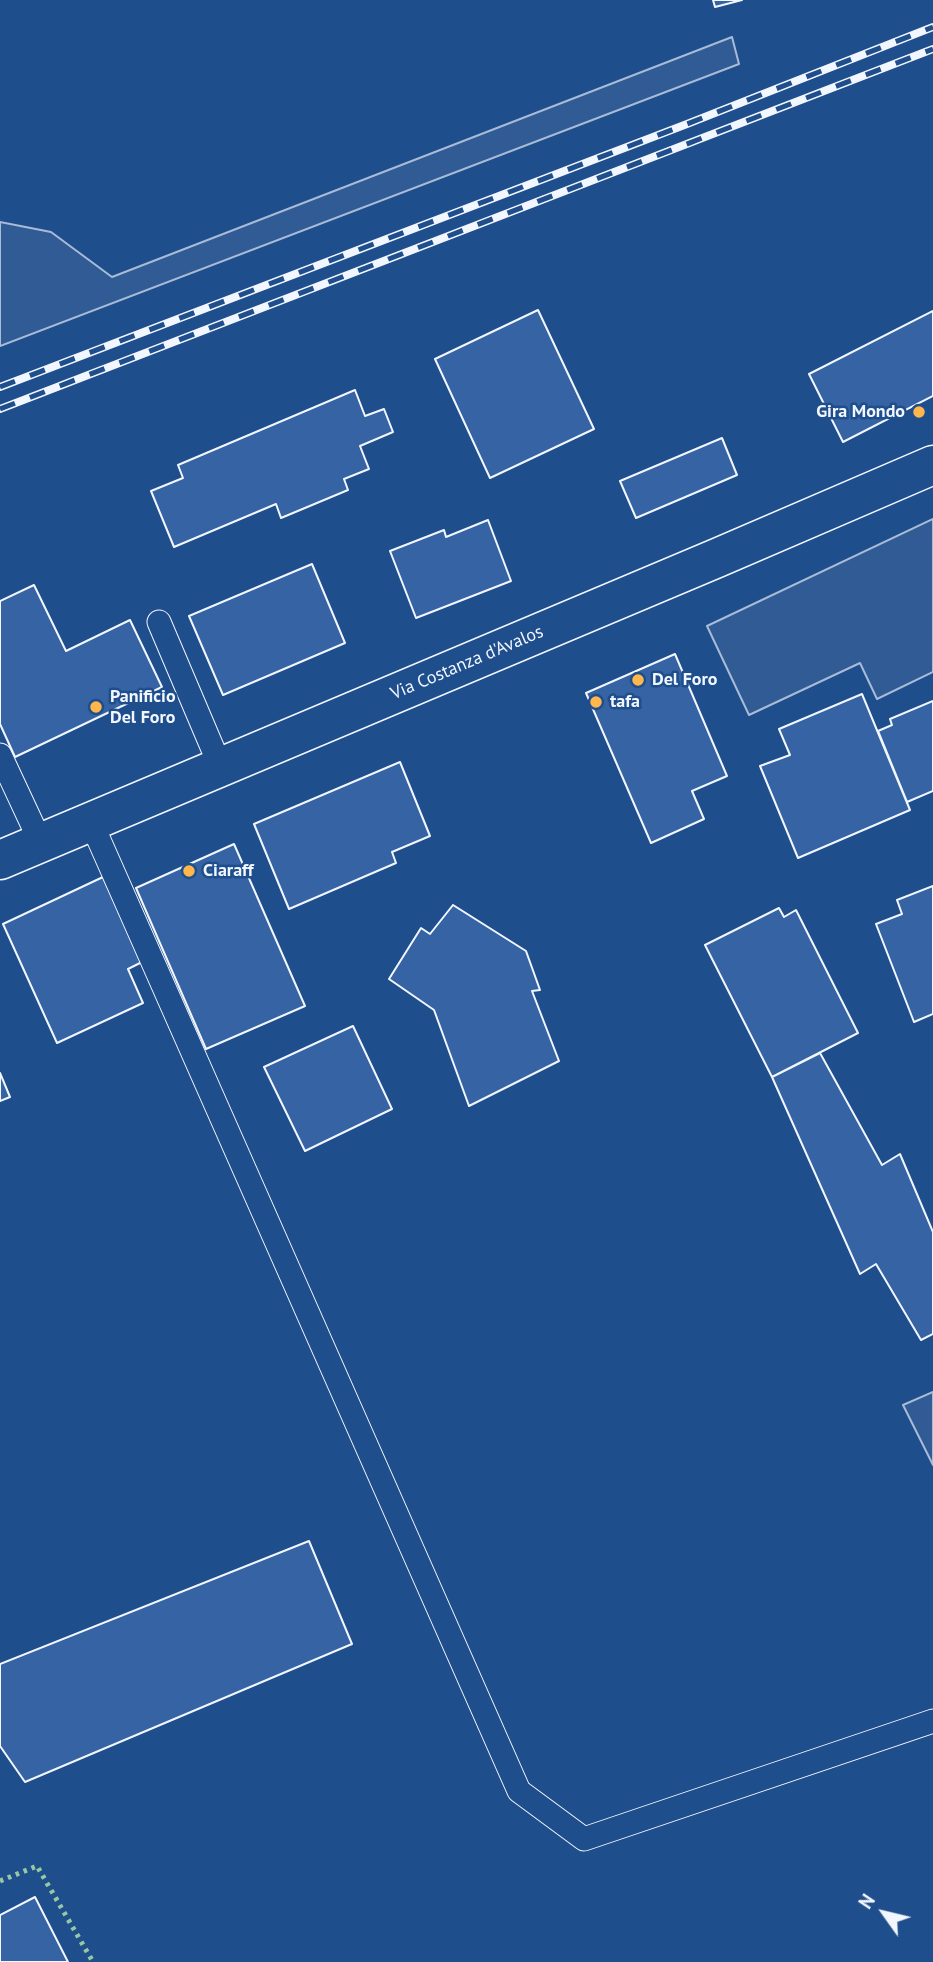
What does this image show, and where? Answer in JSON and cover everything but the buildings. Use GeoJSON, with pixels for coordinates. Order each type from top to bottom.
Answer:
{"type":"FeatureCollection","features":[{"type":"Feature","properties":{"kind":"main road","name":"Via Costanza d'Avalos"},"geometry":{"type":"LineString","coordinates":[[0,860],[933,465]]}},
{"type":"Feature","properties":{"kind":"lane"},"geometry":{"type":"LineString","coordinates":[[159,622],[221,768]]}},
{"type":"Feature","properties":{"kind":"lane"},"geometry":{"type":"LineString","coordinates":[[0,755],[41,843]]}},
{"type":"Feature","properties":{"kind":"lane"},"geometry":{"type":"LineString","coordinates":[[91,822],[519,1791],[584,1839],[933,1721]]}},
{"type":"Feature","properties":{"kind":"shaded area"},"geometry":{"type":"Polygon","coordinates":[[[732,37],[739,64],[0,346],[0,222],[51,232],[112,277],[732,37]]]}},
{"type":"Feature","properties":{"kind":"shaded area"},"geometry":{"type":"Polygon","coordinates":[[[933,519],[933,672],[877,699],[860,663],[749,715],[707,626],[933,519]]]}},
{"type":"Feature","properties":{"kind":"shaded area"},"geometry":{"type":"Polygon","coordinates":[[[933,1392],[933,1465],[903,1405],[933,1392]]]}},
{"type":"Feature","properties":{"kind":"railway"},"geometry":{"type":"LineString","coordinates":[[0,387],[933,27]]}},
{"type":"Feature","properties":{"kind":"railway"},"geometry":{"type":"LineString","coordinates":[[0,409],[933,49]]}},
{"type":"Feature","properties":{"kind":"hedge"},"geometry":{"type":"LineString","coordinates":[[0,1881],[37,1866],[93,1962]]}},
{"type":"Feature","properties":{"kind":"place","name":"Gira Mondo"},"geometry":{"type":"Point","coordinates":[919,412]}},
{"type":"Feature","properties":{"kind":"place","name":"Del Foro"},"geometry":{"type":"Point","coordinates":[638,680]}},
{"type":"Feature","properties":{"kind":"place","name":"tafa"},"geometry":{"type":"Point","coordinates":[596,702]}},
{"type":"Feature","properties":{"kind":"place","name":"Panificio Del Foro"},"geometry":{"type":"Point","coordinates":[96,707]}},
{"type":"Feature","properties":{"kind":"place","name":"Ciaraff"},"geometry":{"type":"Point","coordinates":[189,871]}}]}
